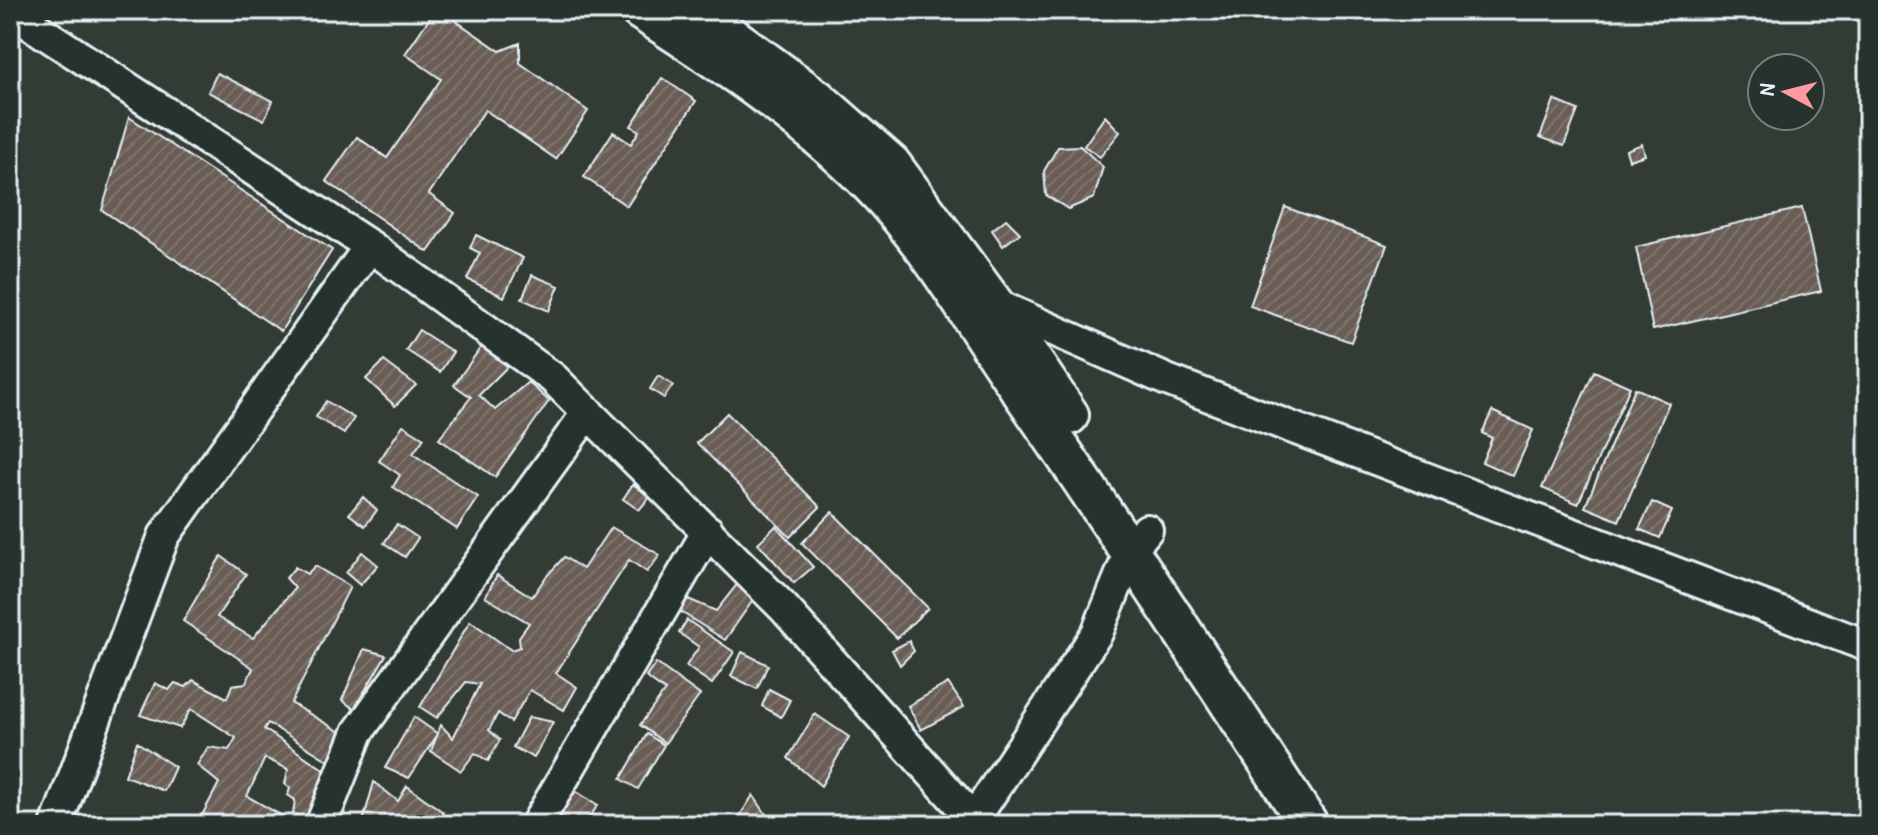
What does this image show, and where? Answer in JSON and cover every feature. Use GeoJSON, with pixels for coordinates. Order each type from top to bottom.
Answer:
{"type":"FeatureCollection","features":[{"type":"Feature","properties":{"kind":"street"},"geometry":{"type":"LineString","coordinates":[[640,10],[759,90],[836,152],[873,187],[917,238],[1139,540],[1339,825]]}},
{"type":"Feature","properties":{"kind":"street"},"geometry":{"type":"LineString","coordinates":[[690,10],[817,99],[891,164],[994,304],[1309,825]]}},
{"type":"Feature","properties":{"kind":"street"},"geometry":{"type":"LineString","coordinates":[[10,11],[370,246],[553,378],[783,607],[974,823],[1097,633],[1139,540]]}},
{"type":"Feature","properties":{"kind":"street"},"geometry":{"type":"LineString","coordinates":[[56,825],[164,536],[370,246]]}},
{"type":"Feature","properties":{"kind":"street"},"geometry":{"type":"LineString","coordinates":[[994,304],[1167,380],[1868,646]]}},
{"type":"Feature","properties":{"kind":"street"},"geometry":{"type":"LineString","coordinates":[[321,825],[358,732],[588,412]]}},
{"type":"Feature","properties":{"kind":"street"},"geometry":{"type":"LineString","coordinates":[[536,825],[708,531]]}},
{"type":"Feature","properties":{"kind":"building"},"geometry":{"type":"Polygon","coordinates":[[[435,10],[440,10],[500,51],[520,43],[520,63],[588,111],[556,159],[485,110],[429,194],[455,213],[428,252],[326,181],[357,137],[387,158],[441,79],[405,54],[435,10]]]}},
{"type":"Feature","properties":{"kind":"building"},"geometry":{"type":"Polygon","coordinates":[[[217,73],[273,101],[264,120],[208,92],[217,73]]]}},
{"type":"Feature","properties":{"kind":"building"},"geometry":{"type":"Polygon","coordinates":[[[662,78],[696,101],[627,206],[584,177],[613,132],[631,144],[639,131],[631,126],[662,78]]]}},
{"type":"Feature","properties":{"kind":"building"},"geometry":{"type":"Polygon","coordinates":[[[1554,100],[1578,110],[1564,146],[1540,137],[1554,100]]]}},
{"type":"Feature","properties":{"kind":"building"},"geometry":{"type":"Polygon","coordinates":[[[1105,116],[1120,132],[1100,157],[1084,146],[1105,116]]]}},
{"type":"Feature","properties":{"kind":"building"},"geometry":{"type":"Polygon","coordinates":[[[129,117],[332,250],[281,331],[102,210],[129,117]]]}},
{"type":"Feature","properties":{"kind":"building"},"geometry":{"type":"Polygon","coordinates":[[[1642,144],[1645,155],[1629,160],[1626,150],[1642,144]]]}},
{"type":"Feature","properties":{"kind":"building"},"geometry":{"type":"Polygon","coordinates":[[[1080,146],[1103,167],[1094,198],[1068,209],[1046,195],[1044,171],[1058,147],[1080,146]]]}},
{"type":"Feature","properties":{"kind":"building"},"geometry":{"type":"Polygon","coordinates":[[[1285,207],[1387,245],[1351,342],[1250,306],[1285,207]]]}},
{"type":"Feature","properties":{"kind":"building"},"geometry":{"type":"Polygon","coordinates":[[[1802,208],[1821,291],[1653,330],[1636,247],[1802,208]]]}},
{"type":"Feature","properties":{"kind":"building"},"geometry":{"type":"Polygon","coordinates":[[[1006,219],[1020,233],[1003,246],[992,230],[1006,219]]]}},
{"type":"Feature","properties":{"kind":"building"},"geometry":{"type":"Polygon","coordinates":[[[476,235],[523,258],[504,297],[467,279],[480,253],[470,248],[476,235]]]}},
{"type":"Feature","properties":{"kind":"building"},"geometry":{"type":"Polygon","coordinates":[[[532,275],[559,286],[549,311],[522,299],[532,275]]]}},
{"type":"Feature","properties":{"kind":"building"},"geometry":{"type":"Polygon","coordinates":[[[419,330],[453,352],[440,372],[406,350],[419,330]]]}},
{"type":"Feature","properties":{"kind":"building"},"geometry":{"type":"Polygon","coordinates":[[[484,343],[510,364],[479,395],[495,410],[528,382],[549,401],[495,477],[439,439],[471,397],[454,385],[484,343]]]}},
{"type":"Feature","properties":{"kind":"building"},"geometry":{"type":"Polygon","coordinates":[[[384,361],[416,385],[395,406],[366,379],[384,361]]]}},
{"type":"Feature","properties":{"kind":"building"},"geometry":{"type":"Polygon","coordinates":[[[1594,371],[1630,387],[1578,504],[1542,488],[1594,371]]]}},
{"type":"Feature","properties":{"kind":"building"},"geometry":{"type":"Polygon","coordinates":[[[658,376],[673,385],[664,398],[650,389],[658,376]]]}},
{"type":"Feature","properties":{"kind":"building"},"geometry":{"type":"Polygon","coordinates":[[[1635,388],[1669,403],[1619,521],[1585,507],[1635,388]]]}},
{"type":"Feature","properties":{"kind":"building"},"geometry":{"type":"Polygon","coordinates":[[[326,401],[354,418],[344,434],[316,417],[326,401]]]}},
{"type":"Feature","properties":{"kind":"building"},"geometry":{"type":"Polygon","coordinates":[[[1492,411],[1533,430],[1513,476],[1482,462],[1492,438],[1482,433],[1492,411]]]}},
{"type":"Feature","properties":{"kind":"building"},"geometry":{"type":"Polygon","coordinates":[[[727,413],[820,507],[790,537],[697,443],[727,413]]]}},
{"type":"Feature","properties":{"kind":"building"},"geometry":{"type":"Polygon","coordinates":[[[403,425],[424,438],[413,454],[478,497],[457,529],[393,487],[400,475],[379,461],[403,425]]]}},
{"type":"Feature","properties":{"kind":"building"},"geometry":{"type":"Polygon","coordinates":[[[633,484],[650,497],[639,510],[623,499],[633,484]]]}},
{"type":"Feature","properties":{"kind":"building"},"geometry":{"type":"Polygon","coordinates":[[[363,497],[377,510],[365,526],[349,514],[363,497]]]}},
{"type":"Feature","properties":{"kind":"building"},"geometry":{"type":"Polygon","coordinates":[[[1652,502],[1672,511],[1660,538],[1639,529],[1652,502]]]}},
{"type":"Feature","properties":{"kind":"building"},"geometry":{"type":"Polygon","coordinates":[[[832,512],[928,608],[897,638],[802,543],[832,512]]]}},
{"type":"Feature","properties":{"kind":"building"},"geometry":{"type":"Polygon","coordinates":[[[397,524],[418,538],[405,557],[384,543],[397,524]]]}},
{"type":"Feature","properties":{"kind":"building"},"geometry":{"type":"Polygon","coordinates":[[[776,526],[813,567],[794,583],[758,543],[776,526]]]}},
{"type":"Feature","properties":{"kind":"building"},"geometry":{"type":"Polygon","coordinates":[[[611,527],[660,555],[647,572],[629,560],[556,673],[577,687],[564,710],[530,690],[511,722],[498,713],[489,730],[500,740],[488,761],[475,753],[461,771],[431,751],[441,725],[453,738],[480,684],[466,682],[437,718],[420,707],[470,621],[511,650],[520,647],[519,637],[529,623],[485,597],[497,575],[532,597],[564,557],[583,569],[611,527]]]}},
{"type":"Feature","properties":{"kind":"building"},"geometry":{"type":"Polygon","coordinates":[[[362,552],[378,565],[360,585],[346,573],[362,552]]]}},
{"type":"Feature","properties":{"kind":"building"},"geometry":{"type":"Polygon","coordinates":[[[221,556],[246,574],[217,617],[253,638],[295,588],[286,578],[295,567],[307,574],[315,566],[350,587],[291,703],[342,733],[329,761],[268,723],[264,729],[326,771],[309,821],[293,814],[295,800],[288,795],[290,788],[285,784],[288,769],[265,758],[247,796],[298,825],[197,825],[219,783],[197,765],[208,747],[229,750],[236,738],[191,709],[180,728],[140,715],[155,683],[169,690],[175,683],[186,687],[193,680],[227,698],[232,685],[246,683],[253,668],[183,621],[221,556]]]}},
{"type":"Feature","properties":{"kind":"building"},"geometry":{"type":"Polygon","coordinates":[[[739,582],[756,596],[725,640],[673,607],[681,596],[716,611],[739,582]]]}},
{"type":"Feature","properties":{"kind":"building"},"geometry":{"type":"Polygon","coordinates":[[[687,620],[734,652],[712,684],[686,666],[699,647],[679,633],[687,620]]]}},
{"type":"Feature","properties":{"kind":"building"},"geometry":{"type":"Polygon","coordinates":[[[909,641],[914,651],[900,665],[892,650],[909,641]]]}},
{"type":"Feature","properties":{"kind":"building"},"geometry":{"type":"Polygon","coordinates":[[[364,649],[386,655],[354,709],[342,700],[364,649]]]}},
{"type":"Feature","properties":{"kind":"building"},"geometry":{"type":"Polygon","coordinates":[[[742,652],[768,665],[757,689],[731,676],[742,652]]]}},
{"type":"Feature","properties":{"kind":"building"},"geometry":{"type":"Polygon","coordinates":[[[656,663],[700,695],[665,743],[640,725],[665,691],[646,677],[656,663]]]}},
{"type":"Feature","properties":{"kind":"building"},"geometry":{"type":"Polygon","coordinates":[[[948,683],[964,707],[921,730],[908,706],[948,683]]]}},
{"type":"Feature","properties":{"kind":"building"},"geometry":{"type":"Polygon","coordinates":[[[769,689],[790,700],[781,717],[762,706],[769,689]]]}},
{"type":"Feature","properties":{"kind":"building"},"geometry":{"type":"Polygon","coordinates":[[[815,714],[849,737],[821,786],[788,758],[815,714]]]}},
{"type":"Feature","properties":{"kind":"building"},"geometry":{"type":"Polygon","coordinates":[[[414,717],[438,734],[409,778],[385,768],[414,717]]]}},
{"type":"Feature","properties":{"kind":"building"},"geometry":{"type":"Polygon","coordinates":[[[529,717],[553,722],[534,758],[513,747],[529,717]]]}},
{"type":"Feature","properties":{"kind":"building"},"geometry":{"type":"Polygon","coordinates":[[[647,734],[664,745],[638,789],[621,779],[647,734]]]}},
{"type":"Feature","properties":{"kind":"building"},"geometry":{"type":"Polygon","coordinates":[[[137,742],[175,767],[164,791],[125,776],[137,742]]]}},
{"type":"Feature","properties":{"kind":"building"},"geometry":{"type":"Polygon","coordinates":[[[374,782],[398,801],[407,786],[443,812],[435,825],[418,825],[415,822],[414,825],[362,825],[374,782]]]}},
{"type":"Feature","properties":{"kind":"building"},"geometry":{"type":"Polygon","coordinates":[[[572,789],[598,805],[584,825],[562,825],[554,820],[572,789]]]}},
{"type":"Feature","properties":{"kind":"building"},"geometry":{"type":"Polygon","coordinates":[[[753,795],[768,817],[763,825],[734,825],[753,795]]]}}]}
